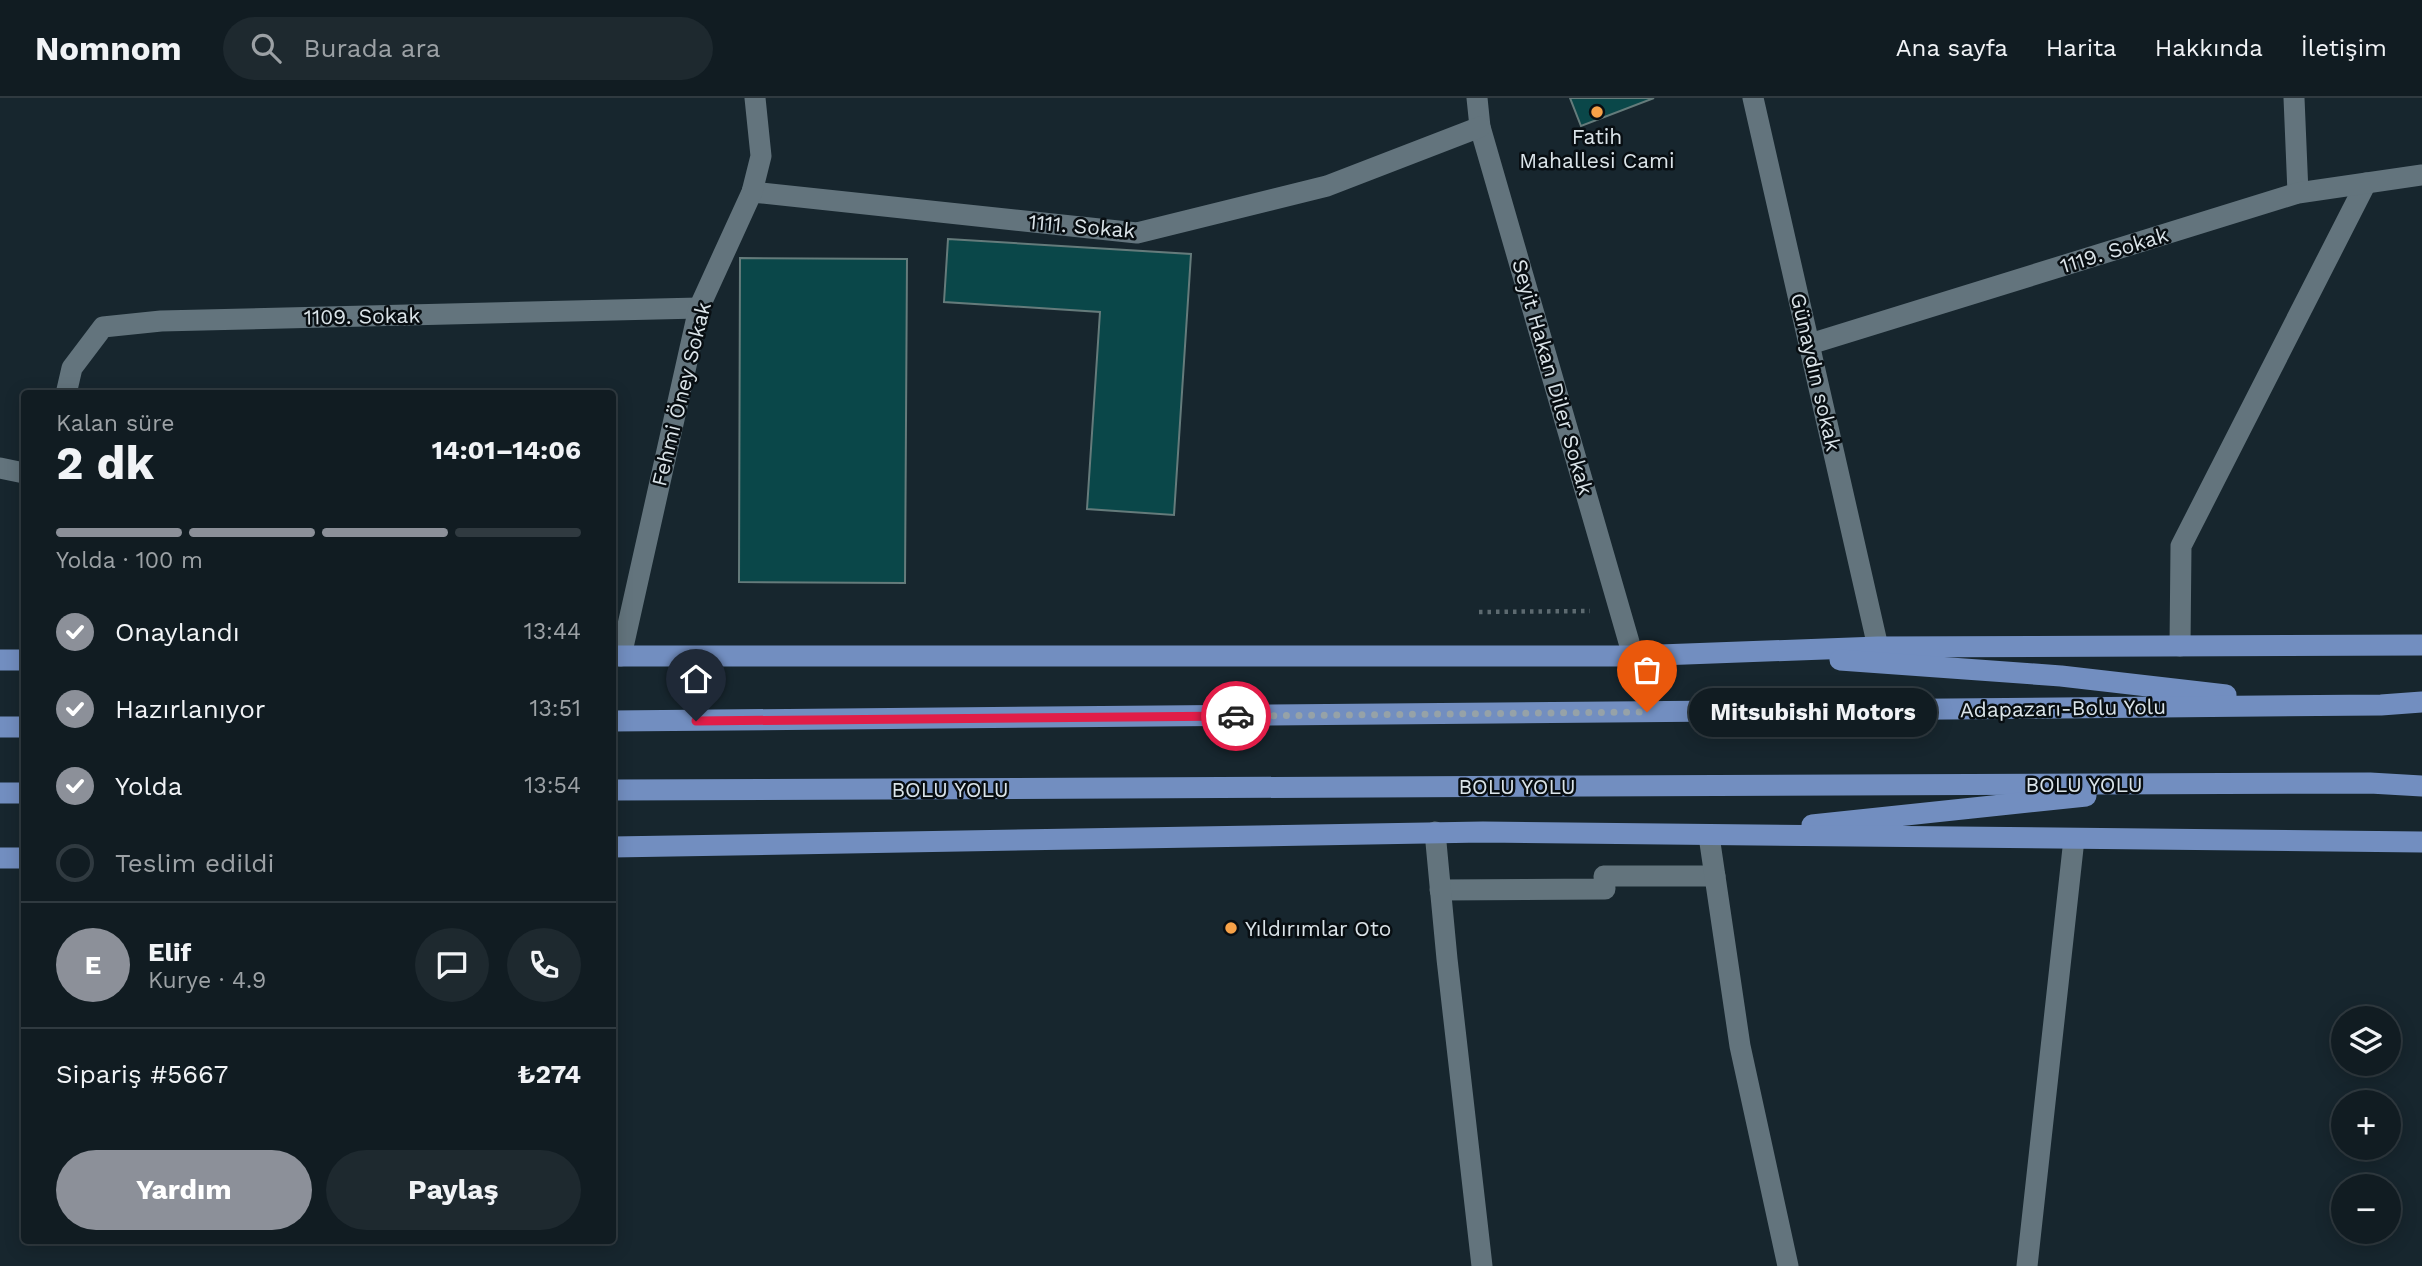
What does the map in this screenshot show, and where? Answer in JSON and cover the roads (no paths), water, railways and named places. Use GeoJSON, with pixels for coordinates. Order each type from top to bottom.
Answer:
{"type":"FeatureCollection","features":[{"type":"Feature","properties":{"kind":"highway"},"geometry":{"type":"LineString","coordinates":[[617,656],[1633,656],[1878,647],[2422,645]]}},
{"type":"Feature","properties":{"kind":"highway"},"geometry":{"type":"LineString","coordinates":[[1730,652],[2061,676],[2319,706]]}},
{"type":"Feature","properties":{"kind":"highway"},"geometry":{"type":"LineString","coordinates":[[0,660],[21,660]]}},
{"type":"Feature","properties":{"kind":"highway","name":"Adapazarı-Bolu Yolu"},"geometry":{"type":"LineString","coordinates":[[616,721],[2319,706],[2422,702]]}},
{"type":"Feature","properties":{"kind":"highway"},"geometry":{"type":"LineString","coordinates":[[0,727],[21,727]]}},
{"type":"Feature","properties":{"kind":"highway","name":"BOLU YOLU"},"geometry":{"type":"LineString","coordinates":[[616,790],[2370,783],[2422,786]]}},
{"type":"Feature","properties":{"kind":"highway"},"geometry":{"type":"LineString","coordinates":[[1709,835],[2207,784]]}},
{"type":"Feature","properties":{"kind":"highway"},"geometry":{"type":"LineString","coordinates":[[0,793],[21,793]]}},
{"type":"Feature","properties":{"kind":"highway"},"geometry":{"type":"LineString","coordinates":[[616,847],[1435,832],[2422,842]]}},
{"type":"Feature","properties":{"kind":"highway"},"geometry":{"type":"LineString","coordinates":[[0,859],[21,858]]}},
{"type":"Feature","properties":{"kind":"street","name":"Fehmi Öney Sokak"},"geometry":{"type":"LineString","coordinates":[[617,656],[699,308],[752,192],[761,156],[755,98]]}},
{"type":"Feature","properties":{"kind":"street","name":"Seyit Hakan Diler Sokak"},"geometry":{"type":"LineString","coordinates":[[1477,98],[1480,127],[1633,656]]}},
{"type":"Feature","properties":{"kind":"street","name":"Günaydın sokak"},"geometry":{"type":"LineString","coordinates":[[1753,98],[1878,647]]}},
{"type":"Feature","properties":{"kind":"street"},"geometry":{"type":"LineString","coordinates":[[2294,98],[2298,193]]}},
{"type":"Feature","properties":{"kind":"street","name":"1111. Sokak"},"geometry":{"type":"LineString","coordinates":[[752,192],[1137,233],[1327,187],[1480,127]]}},
{"type":"Feature","properties":{"kind":"street","name":"1119. Sokak"},"geometry":{"type":"LineString","coordinates":[[1810,344],[2298,193],[2422,175]]}},
{"type":"Feature","properties":{"kind":"street"},"geometry":{"type":"LineString","coordinates":[[2180,646],[2181,546],[2366,183]]}},
{"type":"Feature","properties":{"kind":"street","name":"1109. Sokak"},"geometry":{"type":"LineString","coordinates":[[67,390],[72,368],[103,327],[161,321],[699,308]]}},
{"type":"Feature","properties":{"kind":"street"},"geometry":{"type":"LineString","coordinates":[[0,468],[21,472]]}},
{"type":"Feature","properties":{"kind":"street"},"geometry":{"type":"LineString","coordinates":[[1435,832],[1482,1266]]}},
{"type":"Feature","properties":{"kind":"street"},"geometry":{"type":"LineString","coordinates":[[1709,835],[1740,1046],[1788,1266]]}},
{"type":"Feature","properties":{"kind":"street"},"geometry":{"type":"LineString","coordinates":[[2027,1266],[2074,839]]}},
{"type":"Feature","properties":{"kind":"street"},"geometry":{"type":"LineString","coordinates":[[1440,890],[1605,888],[1604,876],[1715,876]]}},
{"type":"Feature","properties":{"kind":"place","name":"Fatih Mahallesi Cami"},"geometry":{"type":"Point","coordinates":[1597,112]}},
{"type":"Feature","properties":{"kind":"place","name":"Mitsubishi Motors"},"geometry":{"type":"Point","coordinates":[1647,712]}},
{"type":"Feature","properties":{"kind":"place","name":"Yıldırımlar Oto"},"geometry":{"type":"Point","coordinates":[1231,928]}}]}
